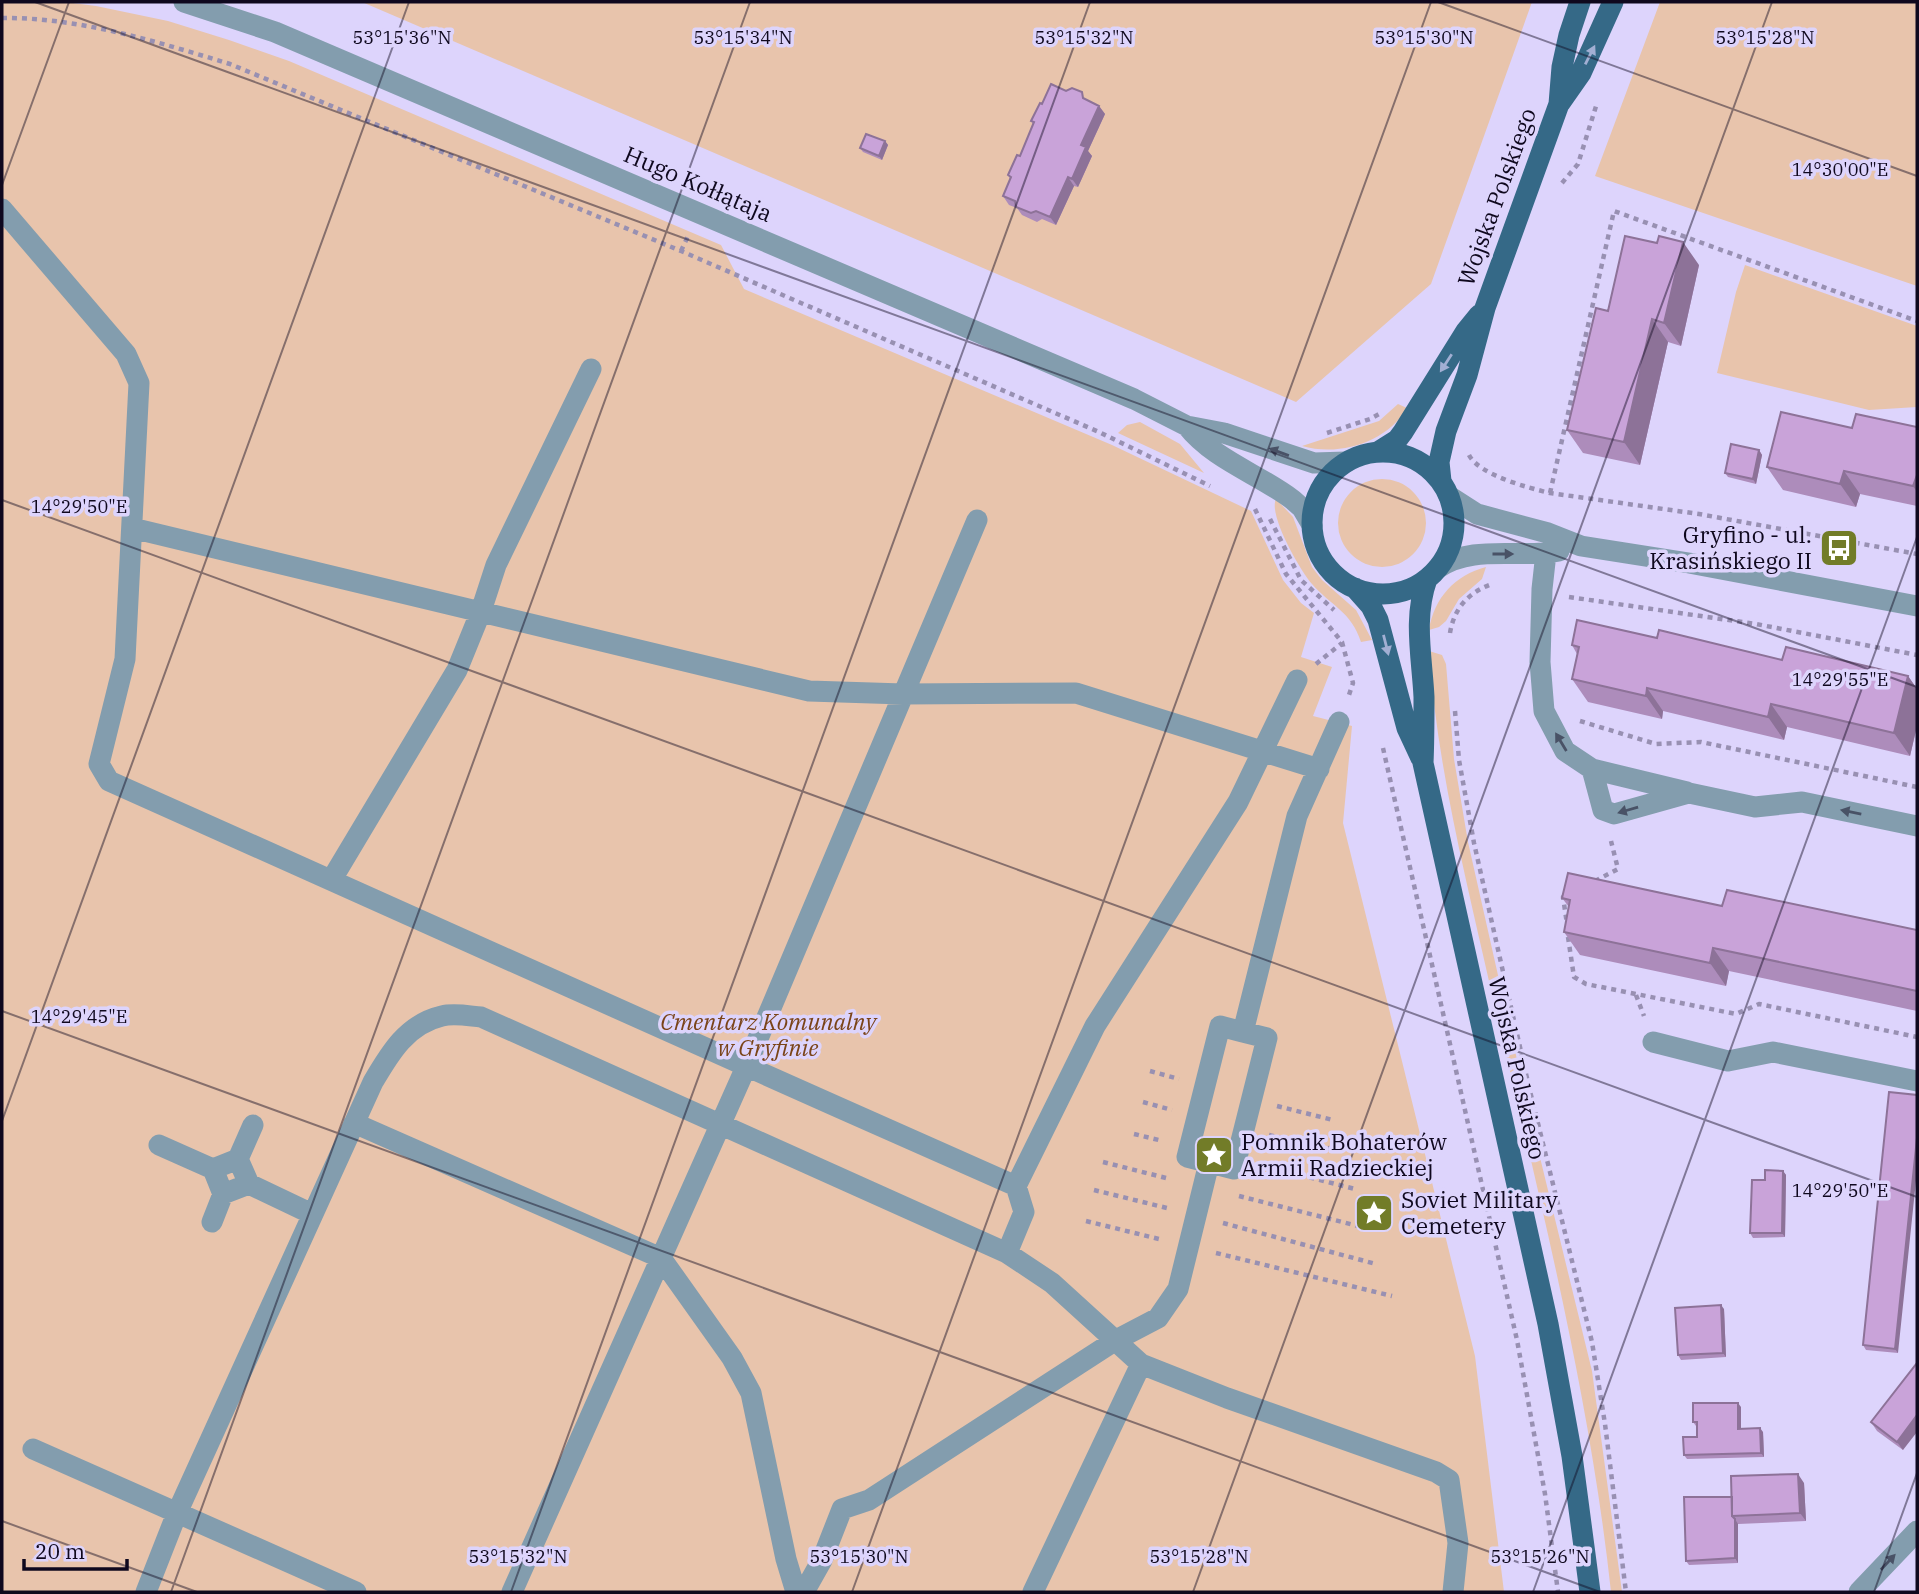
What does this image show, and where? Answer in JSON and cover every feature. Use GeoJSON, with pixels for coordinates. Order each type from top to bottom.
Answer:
{"type":"FeatureCollection","features":[{"type":"Feature","properties":{"kind":"main road","name":"Wojska Polskiego"},"geometry":{"type":"LineString","coordinates":[[1445,488],[1439,462],[1442,447],[1467,375],[1485,308],[1559,104],[1567,46],[1580,2]]}},
{"type":"Feature","properties":{"kind":"main road","name":"Wojska Polskiego"},"geometry":{"type":"LineString","coordinates":[[1559,104],[1586,63],[1613,2]]}},
{"type":"Feature","properties":{"kind":"main road","name":"Wojska Polskiego"},"geometry":{"type":"LineString","coordinates":[[1378,452],[1397,440],[1466,331],[1485,308]]}},
{"type":"Feature","properties":{"kind":"main road"},"geometry":{"type":"LineString","coordinates":[[1378,452],[1412,457],[1428,467],[1445,488],[1453,513],[1449,550],[1432,573],[1411,588],[1394,593],[1373,593],[1353,587],[1337,576],[1324,562],[1316,545],[1312,525],[1320,490],[1331,474],[1346,462],[1361,455],[1378,452]]}},
{"type":"Feature","properties":{"kind":"main road","name":"Wojska Polskiego"},"geometry":{"type":"LineString","coordinates":[[1423,763],[1424,696],[1418,631],[1420,597],[1432,573]]}},
{"type":"Feature","properties":{"kind":"main road","name":"Wojska Polskiego"},"geometry":{"type":"LineString","coordinates":[[1353,587],[1371,606],[1378,620],[1406,728],[1423,763],[1548,1324],[1572,1455],[1590,1592]]}},
{"type":"Feature","properties":{"kind":"street","name":"Hugo Kołłątaja"},"geometry":{"type":"LineString","coordinates":[[184,2],[314,49],[1134,399],[1186,426],[1224,433],[1325,464],[1346,462]]}},
{"type":"Feature","properties":{"kind":"street"},"geometry":{"type":"LineString","coordinates":[[2,209],[126,354],[139,383],[125,659],[99,764],[109,781],[1016,1186]]}},
{"type":"Feature","properties":{"kind":"street"},"geometry":{"type":"LineString","coordinates":[[331,879],[457,670],[496,565],[591,369]]}},
{"type":"Feature","properties":{"kind":"street","name":"Hugo Kołłątaja"},"geometry":{"type":"LineString","coordinates":[[1186,426],[1217,454],[1276,488],[1301,508],[1312,525]]}},
{"type":"Feature","properties":{"kind":"street"},"geometry":{"type":"LineString","coordinates":[[1445,488],[1477,514],[1548,533],[1581,546],[1702,565],[1917,606]]}},
{"type":"Feature","properties":{"kind":"street"},"geometry":{"type":"LineString","coordinates":[[512,1592],[746,1067],[977,520]]}},
{"type":"Feature","properties":{"kind":"street"},"geometry":{"type":"LineString","coordinates":[[132,528],[809,691],[903,694],[1076,693],[1319,769]]}},
{"type":"Feature","properties":{"kind":"street"},"geometry":{"type":"LineString","coordinates":[[1432,573],[1448,561],[1473,555],[1546,553],[1581,546]]}},
{"type":"Feature","properties":{"kind":"street"},"geometry":{"type":"LineString","coordinates":[[1546,553],[1540,662],[1544,711],[1565,751],[1592,769],[1689,793],[1755,807],[1802,802],[1917,826]]}},
{"type":"Feature","properties":{"kind":"street"},"geometry":{"type":"LineString","coordinates":[[1007,1254],[1024,1212],[1016,1186],[1095,1026],[1238,803],[1297,680]]}},
{"type":"Feature","properties":{"kind":"street"},"geometry":{"type":"LineString","coordinates":[[1243,1032],[1297,816],[1339,722]]}},
{"type":"Feature","properties":{"kind":"street"},"geometry":{"type":"LineString","coordinates":[[1592,769],[1603,810],[1615,814],[1689,793]]}},
{"type":"Feature","properties":{"kind":"street"},"geometry":{"type":"LineString","coordinates":[[146,1592],[177,1513],[373,1082],[393,1048],[417,1025],[444,1015],[481,1017],[1007,1254],[1052,1283],[1141,1364],[1227,1398],[1436,1472],[1449,1480],[1458,1544],[1453,1592]]}},
{"type":"Feature","properties":{"kind":"street"},"geometry":{"type":"LineString","coordinates":[[1220,1026],[1268,1038],[1252,1100],[1234,1169],[1187,1157],[1220,1026]]}},
{"type":"Feature","properties":{"kind":"street"},"geometry":{"type":"LineString","coordinates":[[1653,1042],[1728,1062],[1773,1052],[1917,1081]]}},
{"type":"Feature","properties":{"kind":"street"},"geometry":{"type":"LineString","coordinates":[[354,1123],[661,1258],[732,1358],[751,1394],[786,1559],[796,1592]]}},
{"type":"Feature","properties":{"kind":"street"},"geometry":{"type":"LineString","coordinates":[[213,1170],[238,1159],[253,1125]]}},
{"type":"Feature","properties":{"kind":"street"},"geometry":{"type":"LineString","coordinates":[[159,1145],[213,1170],[223,1194],[212,1222]]}},
{"type":"Feature","properties":{"kind":"street"},"geometry":{"type":"LineString","coordinates":[[238,1159],[249,1184],[312,1214]]}},
{"type":"Feature","properties":{"kind":"street"},"geometry":{"type":"LineString","coordinates":[[804,1592],[822,1560],[842,1509],[869,1500],[1116,1340],[1158,1318],[1178,1289],[1209,1163]]}},
{"type":"Feature","properties":{"kind":"street"},"geometry":{"type":"LineString","coordinates":[[223,1194],[249,1184]]}},
{"type":"Feature","properties":{"kind":"street"},"geometry":{"type":"LineString","coordinates":[[1033,1592],[1141,1364]]}},
{"type":"Feature","properties":{"kind":"street"},"geometry":{"type":"LineString","coordinates":[[33,1449],[356,1592]]}},
{"type":"Feature","properties":{"kind":"street"},"geometry":{"type":"LineString","coordinates":[[1859,1592],[1917,1531]]}},
{"type":"Feature","properties":{"kind":"path"},"geometry":{"type":"LineString","coordinates":[[2,18],[89,27],[153,40],[230,64],[681,251],[1099,432],[1219,490]]}},
{"type":"Feature","properties":{"kind":"path"},"geometry":{"type":"LineString","coordinates":[[1558,188],[1578,164],[1598,102]]}},
{"type":"Feature","properties":{"kind":"path"},"geometry":{"type":"LineString","coordinates":[[1550,493],[1614,211],[1917,321]]}},
{"type":"Feature","properties":{"kind":"path"},"geometry":{"type":"LineString","coordinates":[[1292,456],[1302,437],[1326,433],[1383,412]]}},
{"type":"Feature","properties":{"kind":"path"},"geometry":{"type":"LineString","coordinates":[[1469,450],[1469,457],[1477,466],[1527,487],[1550,493],[1699,514],[1917,554]]}},
{"type":"Feature","properties":{"kind":"path"},"geometry":{"type":"LineString","coordinates":[[1276,488],[1266,504],[1275,532],[1301,580],[1340,616]]}},
{"type":"Feature","properties":{"kind":"path"},"geometry":{"type":"LineString","coordinates":[[1254,506],[1286,574],[1342,642],[1353,682]]}},
{"type":"Feature","properties":{"kind":"path"},"geometry":{"type":"LineString","coordinates":[[1451,642],[1450,629],[1465,600],[1479,589],[1497,583]]}},
{"type":"Feature","properties":{"kind":"path"},"geometry":{"type":"LineString","coordinates":[[1542,589],[1564,597],[1756,624],[1917,655]]}},
{"type":"Feature","properties":{"kind":"path"},"geometry":{"type":"LineString","coordinates":[[1455,709],[1459,760],[1475,843],[1529,1087],[1592,1342],[1626,1592]]}},
{"type":"Feature","properties":{"kind":"path"},"geometry":{"type":"LineString","coordinates":[[1574,719],[1656,744],[1701,742],[1917,787]]}},
{"type":"Feature","properties":{"kind":"path"},"geometry":{"type":"LineString","coordinates":[[1381,738],[1517,1340],[1545,1494],[1558,1592]]}},
{"type":"Feature","properties":{"kind":"path"},"geometry":{"type":"LineString","coordinates":[[1585,886],[1618,869],[1603,810]]}},
{"type":"Feature","properties":{"kind":"path"},"geometry":{"type":"LineString","coordinates":[[1574,891],[1563,897],[1574,977],[1586,984],[1736,1014],[1759,1004],[1917,1037]]}},
{"type":"Feature","properties":{"kind":"path"},"geometry":{"type":"LineString","coordinates":[[1252,1100],[1333,1120]]}},
{"type":"Feature","properties":{"kind":"path"},"geometry":{"type":"LineString","coordinates":[[1244,1130],[1337,1150]]}},
{"type":"Feature","properties":{"kind":"path"},"geometry":{"type":"LineString","coordinates":[[1237,1159],[1354,1189]]}},
{"type":"Feature","properties":{"kind":"path"},"geometry":{"type":"LineString","coordinates":[[1094,1190],[1376,1264]]}},
{"type":"Feature","properties":{"kind":"path"},"geometry":{"type":"LineString","coordinates":[[1086,1221],[1392,1296]]}},
{"type":"Feature","properties":{"kind":"green space","name":"Cmentarz Komunalny w Gryfinie"},"geometry":{"type":"Polygon","coordinates":[[[2,2],[65,2],[96,6],[168,21],[289,61],[721,245],[744,289],[1112,445],[1251,511],[1283,580],[1301,603],[1314,613],[1301,657],[1332,667],[1313,716],[1352,726],[1343,823],[1475,1356],[1504,1592],[2,1592],[2,2]]]}},
{"type":"Feature","properties":{"kind":"green space"},"geometry":{"type":"Polygon","coordinates":[[[362,2],[1532,2],[1431,284],[1296,402],[362,2]]]}},
{"type":"Feature","properties":{"kind":"green space"},"geometry":{"type":"Polygon","coordinates":[[[1660,2],[1917,2],[1917,286],[1595,176],[1660,2]]]}},
{"type":"Feature","properties":{"kind":"green space"},"geometry":{"type":"Polygon","coordinates":[[[1745,265],[1917,326],[1917,407],[1869,410],[1717,373],[1745,265]]]}},
{"type":"Feature","properties":{"kind":"green space"},"geometry":{"type":"Polygon","coordinates":[[[1398,404],[1407,408],[1388,430],[1375,438],[1347,448],[1317,449],[1302,446],[1379,421],[1398,404]]]}},
{"type":"Feature","properties":{"kind":"green space"},"geometry":{"type":"Polygon","coordinates":[[[1140,422],[1180,444],[1204,473],[1118,433],[1127,425],[1140,422]]]}},
{"type":"Feature","properties":{"kind":"green space"},"geometry":{"type":"Polygon","coordinates":[[[1382,479],[1407,486],[1419,498],[1426,523],[1419,548],[1407,560],[1382,567],[1357,560],[1345,548],[1338,523],[1345,498],[1357,486],[1382,479]]]}},
{"type":"Feature","properties":{"kind":"green space"},"geometry":{"type":"Polygon","coordinates":[[[1276,499],[1293,517],[1312,567],[1322,580],[1356,610],[1372,640],[1361,642],[1352,623],[1307,577],[1281,529],[1275,507],[1276,499]]]}},
{"type":"Feature","properties":{"kind":"green space"},"geometry":{"type":"Polygon","coordinates":[[[1486,567],[1482,579],[1459,599],[1446,621],[1429,630],[1436,608],[1448,590],[1465,576],[1486,567]]]}},
{"type":"Feature","properties":{"kind":"green space"},"geometry":{"type":"Polygon","coordinates":[[[1429,651],[1442,655],[1446,664],[1454,759],[1468,842],[1527,1104],[1592,1371],[1622,1592],[1611,1592],[1575,1364],[1454,822],[1439,737],[1429,651]]]}},
{"type":"Feature","properties":{"kind":"building"},"geometry":{"type":"Polygon","coordinates":[[[1051,84],[1066,91],[1072,88],[1082,92],[1083,98],[1099,106],[1081,145],[1086,147],[1072,179],[1068,177],[1050,217],[1016,207],[1015,201],[1003,196],[1011,177],[1008,175],[1017,155],[1020,156],[1034,122],[1031,121],[1051,84]]]}},
{"type":"Feature","properties":{"kind":"building"},"geometry":{"type":"Polygon","coordinates":[[[866,134],[885,141],[879,156],[860,148],[866,134]]]}},
{"type":"Feature","properties":{"kind":"building"},"geometry":{"type":"Polygon","coordinates":[[[1625,236],[1657,243],[1659,236],[1683,242],[1664,323],[1652,319],[1624,442],[1567,430],[1596,308],[1608,311],[1625,236]]]}},
{"type":"Feature","properties":{"kind":"building"},"geometry":{"type":"Polygon","coordinates":[[[1781,412],[1852,428],[1856,414],[1917,427],[1917,475],[1913,486],[1844,471],[1840,484],[1767,467],[1781,412]]]}},
{"type":"Feature","properties":{"kind":"building"},"geometry":{"type":"Polygon","coordinates":[[[1731,444],[1759,450],[1753,479],[1725,473],[1731,444]]]}},
{"type":"Feature","properties":{"kind":"building"},"geometry":{"type":"Polygon","coordinates":[[[1577,620],[1657,638],[1659,630],[1782,660],[1786,647],[1908,676],[1894,733],[1771,704],[1768,717],[1647,688],[1646,696],[1572,679],[1579,647],[1572,645],[1577,620]]]}},
{"type":"Feature","properties":{"kind":"building"},"geometry":{"type":"Polygon","coordinates":[[[1568,873],[1722,906],[1727,890],[1917,930],[1917,991],[1713,948],[1710,963],[1564,932],[1570,900],[1562,898],[1568,873]]]}},
{"type":"Feature","properties":{"kind":"building"},"geometry":{"type":"Polygon","coordinates":[[[1889,1092],[1917,1095],[1917,1138],[1895,1349],[1863,1345],[1889,1092]]]}},
{"type":"Feature","properties":{"kind":"building"},"geometry":{"type":"Polygon","coordinates":[[[1765,1170],[1783,1171],[1782,1233],[1750,1233],[1752,1180],[1765,1180],[1765,1170]]]}},
{"type":"Feature","properties":{"kind":"building"},"geometry":{"type":"Polygon","coordinates":[[[1721,1305],[1723,1353],[1678,1355],[1675,1308],[1721,1305]]]}},
{"type":"Feature","properties":{"kind":"building"},"geometry":{"type":"Polygon","coordinates":[[[1917,1363],[1917,1415],[1897,1442],[1871,1422],[1917,1363]]]}},
{"type":"Feature","properties":{"kind":"building"},"geometry":{"type":"Polygon","coordinates":[[[1693,1403],[1738,1403],[1738,1429],[1760,1428],[1761,1453],[1684,1455],[1683,1437],[1697,1437],[1697,1422],[1693,1422],[1693,1403]]]}},
{"type":"Feature","properties":{"kind":"building"},"geometry":{"type":"Polygon","coordinates":[[[1798,1474],[1800,1513],[1732,1516],[1731,1476],[1798,1474]]]}},
{"type":"Feature","properties":{"kind":"building"},"geometry":{"type":"Polygon","coordinates":[[[1684,1497],[1732,1497],[1735,1558],[1686,1561],[1684,1497]]]}},
{"type":"Feature","properties":{"kind":"place","name":"Gryfino - ul. Krasińskiego II"},"geometry":{"type":"Point","coordinates":[1839,548]}},
{"type":"Feature","properties":{"kind":"place","name":"Pomnik Bohaterów Armii Radzieckiej"},"geometry":{"type":"Point","coordinates":[1214,1155]}},
{"type":"Feature","properties":{"kind":"place","name":"Soviet Military Cemetery"},"geometry":{"type":"Point","coordinates":[1374,1213]}}]}
